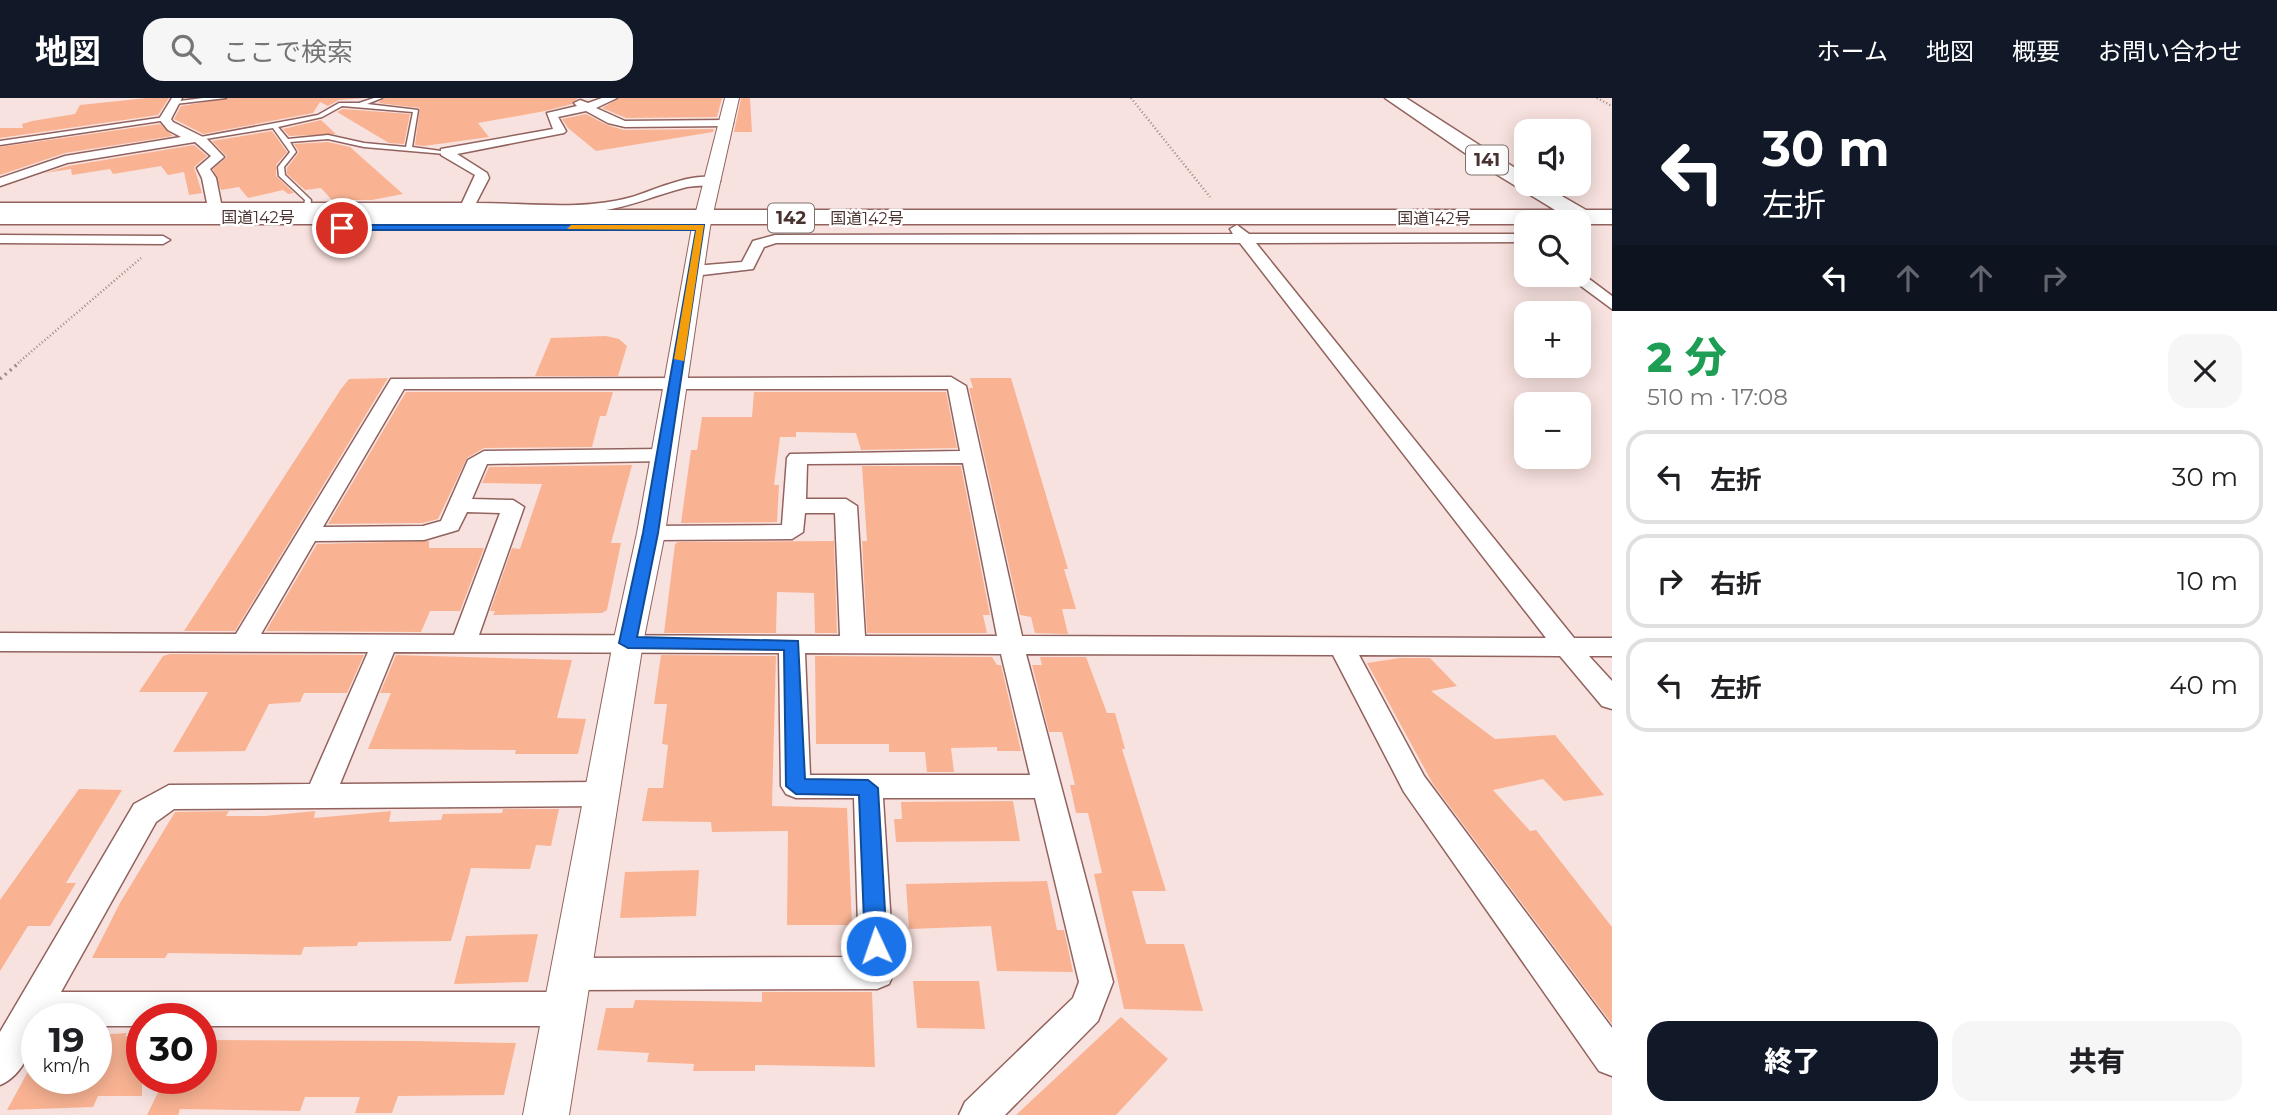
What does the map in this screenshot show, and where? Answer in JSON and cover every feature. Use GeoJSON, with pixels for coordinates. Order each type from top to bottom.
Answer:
{"type":"FeatureCollection","features":[{"type":"Feature","properties":{"kind":"highway","name":"141"},"geometry":{"type":"LineString","coordinates":[[1394,98],[1487,160],[1602,223]]}},
{"type":"Feature","properties":{"kind":"highway","name":"141"},"geometry":{"type":"LineString","coordinates":[[1410,98],[1514,163]]}},
{"type":"Feature","properties":{"kind":"highway"},"geometry":{"type":"LineString","coordinates":[[1565,196],[1602,223]]}},
{"type":"Feature","properties":{"kind":"highway","name":"国道142号"},"geometry":{"type":"LineString","coordinates":[[0,218],[702,223],[967,231],[1514,228]]}},
{"type":"Feature","properties":{"kind":"highway","name":"国道142号"},"geometry":{"type":"LineString","coordinates":[[0,228],[702,223]]}},
{"type":"Feature","properties":{"kind":"highway","name":"国道142号"},"geometry":{"type":"LineString","coordinates":[[1236,229],[1602,223]]}},
{"type":"Feature","properties":{"kind":"street"},"geometry":{"type":"LineString","coordinates":[[570,98],[612,121],[625,124],[727,123]]}},
{"type":"Feature","properties":{"kind":"street"},"geometry":{"type":"LineString","coordinates":[[446,152],[560,131],[551,115],[589,107],[612,98]]}},
{"type":"Feature","properties":{"kind":"street"},"geometry":{"type":"LineString","coordinates":[[546,1115],[601,794],[664,455],[702,223],[732,98]]}},
{"type":"Feature","properties":{"kind":"street"},"geometry":{"type":"LineString","coordinates":[[176,100],[165,118],[175,131],[205,144],[219,158],[203,168],[209,178],[215,206]]}},
{"type":"Feature","properties":{"kind":"street"},"geometry":{"type":"LineString","coordinates":[[0,182],[65,160],[193,139]]}},
{"type":"Feature","properties":{"kind":"street"},"geometry":{"type":"LineString","coordinates":[[446,152],[481,173],[482,178],[467,207]]}},
{"type":"Feature","properties":{"kind":"street"},"geometry":{"type":"LineString","coordinates":[[0,207],[605,206],[646,198],[680,183],[713,181]]}},
{"type":"Feature","properties":{"kind":"street"},"geometry":{"type":"LineString","coordinates":[[1236,229],[1567,647],[1612,699]]}},
{"type":"Feature","properties":{"kind":"street"},"geometry":{"type":"LineString","coordinates":[[694,271],[748,266],[758,244],[775,239],[1236,229],[1514,238]]}},
{"type":"Feature","properties":{"kind":"street"},"geometry":{"type":"LineString","coordinates":[[0,239],[163,240]]}},
{"type":"Feature","properties":{"kind":"street"},"geometry":{"type":"LineString","coordinates":[[1590,287],[1612,304]]}},
{"type":"Feature","properties":{"kind":"street"},"geometry":{"type":"LineString","coordinates":[[244,641],[398,383],[951,383],[957,386],[1011,645],[1096,982],[1086,1009],[978,1115]]}},
{"type":"Feature","properties":{"kind":"street"},"geometry":{"type":"LineString","coordinates":[[310,534],[424,533],[450,525],[478,460],[484,457],[664,455]]}},
{"type":"Feature","properties":{"kind":"street"},"geometry":{"type":"LineString","coordinates":[[650,533],[792,532],[797,458],[971,457]]}},
{"type":"Feature","properties":{"kind":"street"},"geometry":{"type":"LineString","coordinates":[[458,505],[513,507],[464,642]]}},
{"type":"Feature","properties":{"kind":"street"},"geometry":{"type":"LineString","coordinates":[[795,506],[846,506],[853,644]]}},
{"type":"Feature","properties":{"kind":"street"},"geometry":{"type":"LineString","coordinates":[[0,642],[1612,647]]}},
{"type":"Feature","properties":{"kind":"street"},"geometry":{"type":"LineString","coordinates":[[320,796],[385,643]]}},
{"type":"Feature","properties":{"kind":"street"},"geometry":{"type":"LineString","coordinates":[[792,645],[796,786],[1047,787]]}},
{"type":"Feature","properties":{"kind":"street"},"geometry":{"type":"LineString","coordinates":[[1341,645],[1414,784],[1612,1058]]}},
{"type":"Feature","properties":{"kind":"street"},"geometry":{"type":"LineString","coordinates":[[112,1007],[567,992],[877,973],[868,788]]}},
{"type":"Feature","properties":{"kind":"street"},"geometry":{"type":"LineString","coordinates":[[38,1003],[145,813],[169,797],[601,794]]}},
{"type":"Feature","properties":{"kind":"street"},"geometry":{"type":"LineString","coordinates":[[0,1067],[21,1032]]}},
{"type":"Feature","properties":{"kind":"lane"},"geometry":{"type":"LineString","coordinates":[[176,100],[223,98]]}},
{"type":"Feature","properties":{"kind":"lane"},"geometry":{"type":"LineString","coordinates":[[360,105],[379,98]]}},
{"type":"Feature","properties":{"kind":"lane"},"geometry":{"type":"LineString","coordinates":[[193,139],[320,116],[341,104],[413,108],[416,116],[411,123],[412,142],[409,147]]}},
{"type":"Feature","properties":{"kind":"lane"},"geometry":{"type":"LineString","coordinates":[[0,143],[165,118]]}},
{"type":"Feature","properties":{"kind":"lane"},"geometry":{"type":"LineString","coordinates":[[274,126],[293,152],[281,167],[282,176],[308,200],[307,206]]}},
{"type":"Feature","properties":{"kind":"lane"},"geometry":{"type":"LineString","coordinates":[[286,141],[328,137],[364,145],[446,152]]}},
{"type":"Feature","properties":{"kind":"path"},"geometry":{"type":"LineString","coordinates":[[1130,98],[1236,229]]}},
{"type":"Feature","properties":{"kind":"path"},"geometry":{"type":"LineString","coordinates":[[1597,98],[1612,106]]}},
{"type":"Feature","properties":{"kind":"path"},"geometry":{"type":"LineString","coordinates":[[0,379],[163,240]]}},
{"type":"Feature","properties":{"kind":"building"},"geometry":{"type":"Polygon","coordinates":[[[169,98],[158,115],[0,138],[0,128],[23,128],[22,124],[32,121],[75,114],[80,105],[169,98]]]}},
{"type":"Feature","properties":{"kind":"building"},"geometry":{"type":"Polygon","coordinates":[[[229,98],[366,98],[339,100],[328,106],[320,102],[313,113],[203,134],[174,119],[181,106],[229,98]]]}},
{"type":"Feature","properties":{"kind":"building"},"geometry":{"type":"Polygon","coordinates":[[[384,98],[578,98],[572,104],[545,111],[478,123],[489,137],[424,146],[415,145],[420,108],[378,103],[384,98]]]}},
{"type":"Feature","properties":{"kind":"building"},"geometry":{"type":"Polygon","coordinates":[[[619,98],[722,98],[717,117],[626,118],[602,108],[619,98]]]}},
{"type":"Feature","properties":{"kind":"building"},"geometry":{"type":"Polygon","coordinates":[[[741,98],[750,98],[752,132],[734,132],[741,98]]]}},
{"type":"Feature","properties":{"kind":"building"},"geometry":{"type":"Polygon","coordinates":[[[343,109],[410,114],[404,144],[389,143],[337,112],[343,109]]]}},
{"type":"Feature","properties":{"kind":"building"},"geometry":{"type":"Polygon","coordinates":[[[586,114],[624,130],[714,129],[713,132],[596,151],[568,128],[562,119],[586,114]]]}},
{"type":"Feature","properties":{"kind":"building"},"geometry":{"type":"Polygon","coordinates":[[[321,120],[336,134],[289,136],[283,129],[321,120]]]}},
{"type":"Feature","properties":{"kind":"building"},"geometry":{"type":"Polygon","coordinates":[[[160,124],[173,136],[65,153],[0,175],[0,147],[160,124]]]}},
{"type":"Feature","properties":{"kind":"building"},"geometry":{"type":"Polygon","coordinates":[[[272,131],[287,152],[276,165],[276,176],[294,193],[288,194],[283,190],[248,198],[239,187],[221,190],[213,169],[227,157],[212,141],[272,131]]]}},
{"type":"Feature","properties":{"kind":"building"},"geometry":{"type":"Polygon","coordinates":[[[328,142],[350,147],[403,194],[372,200],[332,200],[321,188],[305,190],[287,174],[287,168],[299,152],[294,144],[328,142]]]}},
{"type":"Feature","properties":{"kind":"building"},"geometry":{"type":"Polygon","coordinates":[[[194,145],[207,156],[194,167],[202,193],[189,195],[184,172],[168,175],[161,166],[113,174],[110,169],[72,175],[71,169],[45,173],[68,166],[194,145]]]}},
{"type":"Feature","properties":{"kind":"building"},"geometry":{"type":"Polygon","coordinates":[[[606,336],[619,339],[627,346],[618,376],[535,376],[551,338],[606,336]]]}},
{"type":"Feature","properties":{"kind":"building"},"geometry":{"type":"Polygon","coordinates":[[[388,378],[235,631],[184,631],[349,379],[388,378]]]}},
{"type":"Feature","properties":{"kind":"building"},"geometry":{"type":"Polygon","coordinates":[[[970,378],[1011,378],[1068,569],[1064,569],[1076,609],[1062,609],[1068,634],[1035,633],[1031,617],[1020,615],[969,388],[973,388],[970,378]]]}},
{"type":"Feature","properties":{"kind":"building"},"geometry":{"type":"Polygon","coordinates":[[[406,392],[613,392],[606,416],[600,416],[592,447],[484,448],[467,458],[438,519],[423,523],[328,524],[406,392]]]}},
{"type":"Feature","properties":{"kind":"building"},"geometry":{"type":"Polygon","coordinates":[[[754,392],[946,392],[957,448],[861,450],[856,433],[796,432],[796,437],[780,437],[774,485],[779,485],[777,522],[681,523],[691,450],[697,450],[702,417],[752,417],[754,392]]]}},
{"type":"Feature","properties":{"kind":"building"},"geometry":{"type":"Polygon","coordinates":[[[632,465],[611,543],[621,543],[607,610],[602,613],[493,615],[495,611],[490,611],[512,548],[520,549],[542,484],[482,483],[489,467],[632,465]]]}},
{"type":"Feature","properties":{"kind":"building"},"geometry":{"type":"Polygon","coordinates":[[[862,466],[961,466],[990,615],[983,615],[987,633],[867,633],[862,541],[867,541],[862,466]]]}},
{"type":"Feature","properties":{"kind":"building"},"geometry":{"type":"Polygon","coordinates":[[[429,541],[429,548],[484,548],[460,611],[430,611],[421,632],[266,631],[317,544],[429,541]]]}},
{"type":"Feature","properties":{"kind":"building"},"geometry":{"type":"Polygon","coordinates":[[[834,541],[837,633],[815,633],[814,593],[777,592],[776,633],[664,633],[675,544],[678,542],[834,541]]]}},
{"type":"Feature","properties":{"kind":"building"},"geometry":{"type":"Polygon","coordinates":[[[364,655],[347,693],[304,693],[300,702],[269,704],[245,751],[173,752],[208,692],[139,692],[163,656],[364,655]]]}},
{"type":"Feature","properties":{"kind":"building"},"geometry":{"type":"Polygon","coordinates":[[[396,655],[572,660],[557,718],[586,719],[578,754],[515,754],[516,750],[368,749],[391,693],[380,693],[396,655]]]}},
{"type":"Feature","properties":{"kind":"building"},"geometry":{"type":"Polygon","coordinates":[[[661,655],[776,656],[772,806],[847,808],[852,925],[787,925],[788,831],[712,832],[711,822],[642,821],[648,788],[663,788],[668,745],[662,744],[667,704],[654,704],[661,655]]]}},
{"type":"Feature","properties":{"kind":"building"},"geometry":{"type":"Polygon","coordinates":[[[815,656],[992,657],[997,665],[1001,665],[1021,751],[997,751],[997,747],[951,748],[954,772],[927,772],[925,752],[889,752],[889,744],[816,744],[815,656]]]}},
{"type":"Feature","properties":{"kind":"building"},"geometry":{"type":"Polygon","coordinates":[[[1040,657],[1086,657],[1107,713],[1115,713],[1125,749],[1122,749],[1166,891],[1132,891],[1146,944],[1184,944],[1203,1011],[1124,1009],[1094,874],[1102,873],[1088,813],[1076,813],[1070,785],[1075,785],[1062,732],[1049,732],[1032,665],[1042,665],[1040,657]]]}},
{"type":"Feature","properties":{"kind":"building"},"geometry":{"type":"Polygon","coordinates":[[[1400,658],[1430,658],[1457,686],[1431,691],[1495,739],[1555,735],[1604,795],[1564,801],[1543,779],[1493,790],[1530,831],[1536,830],[1612,927],[1612,1024],[1433,784],[1367,663],[1400,658]]]}},
{"type":"Feature","properties":{"kind":"building"},"geometry":{"type":"Polygon","coordinates":[[[79,789],[122,790],[66,883],[76,883],[50,926],[28,926],[0,971],[0,900],[79,789]]]}},
{"type":"Feature","properties":{"kind":"building"},"geometry":{"type":"Polygon","coordinates":[[[1013,801],[1020,841],[896,842],[894,819],[902,819],[901,802],[1013,801]]]}},
{"type":"Feature","properties":{"kind":"building"},"geometry":{"type":"Polygon","coordinates":[[[503,809],[559,809],[551,846],[536,845],[530,869],[471,868],[451,941],[358,942],[357,946],[304,947],[301,955],[168,953],[165,958],[92,958],[120,903],[175,812],[229,811],[226,816],[265,816],[315,811],[314,818],[391,811],[389,822],[441,820],[443,814],[502,813],[503,809]]]}},
{"type":"Feature","properties":{"kind":"building"},"geometry":{"type":"Polygon","coordinates":[[[699,870],[696,916],[620,918],[625,872],[699,870]]]}},
{"type":"Feature","properties":{"kind":"building"},"geometry":{"type":"Polygon","coordinates":[[[1047,881],[1057,930],[1064,930],[1073,972],[997,971],[991,926],[909,929],[906,884],[1047,881]]]}},
{"type":"Feature","properties":{"kind":"building"},"geometry":{"type":"Polygon","coordinates":[[[538,934],[528,982],[454,984],[466,936],[538,934]]]}},
{"type":"Feature","properties":{"kind":"building"},"geometry":{"type":"Polygon","coordinates":[[[913,981],[979,981],[985,1029],[917,1028],[913,981]]]}},
{"type":"Feature","properties":{"kind":"building"},"geometry":{"type":"Polygon","coordinates":[[[762,992],[872,992],[875,1067],[755,1065],[755,1071],[693,1071],[694,1064],[647,1062],[649,1053],[597,1050],[606,1008],[633,1008],[635,1000],[762,1002],[762,992]]]}},
{"type":"Feature","properties":{"kind":"building"},"geometry":{"type":"Polygon","coordinates":[[[1121,1017],[1168,1059],[1116,1115],[1016,1115],[1121,1017]]]}},
{"type":"Feature","properties":{"kind":"building"},"geometry":{"type":"Polygon","coordinates":[[[126,1033],[126,1094],[142,1096],[98,1096],[93,1107],[7,1110],[21,1084],[21,1094],[112,1094],[112,1034],[126,1033]]]}},
{"type":"Feature","properties":{"kind":"building"},"geometry":{"type":"Polygon","coordinates":[[[217,1040],[516,1043],[504,1095],[398,1096],[392,1113],[355,1113],[360,1097],[305,1097],[300,1111],[180,1109],[178,1115],[147,1115],[157,1094],[217,1094],[217,1040]]]}},
{"type":"Feature","properties":{"kind":"slow traffic"},"geometry":{"type":"LineString","coordinates":[[571,227],[701,227],[680,359]]}},
{"type":"Feature","properties":{"kind":"route"},"geometry":{"type":"LineString","coordinates":[[342,228],[701,227],[650,533],[628,643],[792,645],[796,786],[868,788],[876,946]]}}]}
